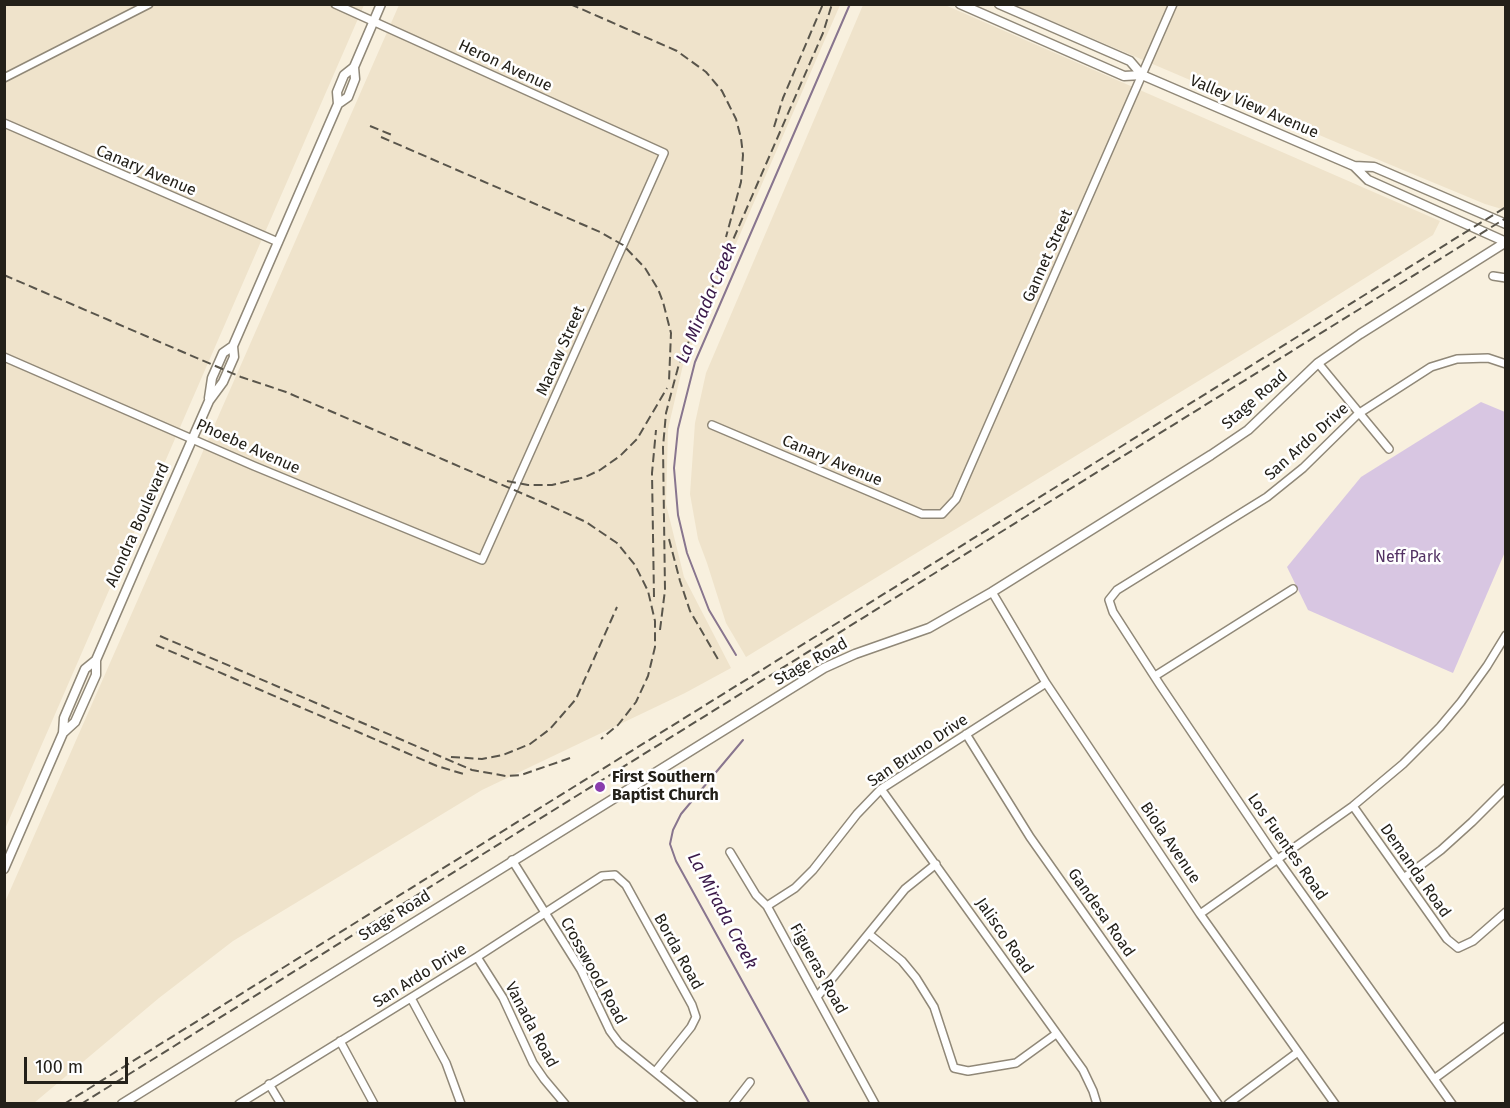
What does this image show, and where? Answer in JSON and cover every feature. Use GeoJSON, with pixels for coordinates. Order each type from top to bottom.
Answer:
{"type":"FeatureCollection","features":[{"type":"Feature","properties":{"kind":"main road","name":"Alondra Boulevard"},"geometry":{"type":"LineString","coordinates":[[4,869],[63,732],[75,722],[96,675],[96,660],[208,402],[212,378],[223,353],[232,346],[338,104],[337,92],[344,75],[354,67],[381,4]]}},
{"type":"Feature","properties":{"kind":"main road","name":"Valley View Avenue"},"geometry":{"type":"LineString","coordinates":[[960,4],[1124,76],[1142,75]]}},
{"type":"Feature","properties":{"kind":"main road","name":"Valley View Avenue"},"geometry":{"type":"LineString","coordinates":[[999,4],[1130,61],[1142,75],[1354,166],[1374,167],[1506,224]]}},
{"type":"Feature","properties":{"kind":"main road","name":"Valley View Avenue"},"geometry":{"type":"LineString","coordinates":[[1354,166],[1368,180],[1505,242]]}},
{"type":"Feature","properties":{"kind":"main road","name":"Stage Road"},"geometry":{"type":"LineString","coordinates":[[122,1104],[824,668],[855,654],[929,628],[992,592],[1248,430],[1318,363],[1505,242]]}},
{"type":"Feature","properties":{"kind":"street"},"geometry":{"type":"LineString","coordinates":[[4,78],[149,4]]}},
{"type":"Feature","properties":{"kind":"street","name":"Heron Avenue"},"geometry":{"type":"LineString","coordinates":[[335,4],[664,153]]}},
{"type":"Feature","properties":{"kind":"street","name":"Gannet Street"},"geometry":{"type":"LineString","coordinates":[[942,514],[956,499],[1173,4]]}},
{"type":"Feature","properties":{"kind":"street","name":"Canary Avenue"},"geometry":{"type":"LineString","coordinates":[[4,123],[278,242]]}},
{"type":"Feature","properties":{"kind":"street","name":"Macaw Street"},"geometry":{"type":"LineString","coordinates":[[482,560],[664,153]]}},
{"type":"Feature","properties":{"kind":"street"},"geometry":{"type":"LineString","coordinates":[[1493,276],[1506,278]]}},
{"type":"Feature","properties":{"kind":"street","name":"Phoebe Avenue"},"geometry":{"type":"LineString","coordinates":[[4,357],[255,466],[482,560]]}},
{"type":"Feature","properties":{"kind":"street","name":"San Ardo Drive"},"geometry":{"type":"LineString","coordinates":[[1109,600],[1117,590],[1267,497],[1303,468],[1358,414],[1431,367],[1457,359],[1488,358],[1506,364]]}},
{"type":"Feature","properties":{"kind":"street"},"geometry":{"type":"LineString","coordinates":[[1318,363],[1389,449]]}},
{"type":"Feature","properties":{"kind":"street","name":"Canary Avenue"},"geometry":{"type":"LineString","coordinates":[[712,425],[922,514],[942,514]]}},
{"type":"Feature","properties":{"kind":"street"},"geometry":{"type":"LineString","coordinates":[[1155,676],[1293,589]]}},
{"type":"Feature","properties":{"kind":"street","name":"Biola Avenue"},"geometry":{"type":"LineString","coordinates":[[992,592],[1046,683],[1200,914],[1335,1104]]}},
{"type":"Feature","properties":{"kind":"street","name":"Los Fuentes Road"},"geometry":{"type":"LineString","coordinates":[[1109,600],[1113,612],[1278,859],[1452,1104]]}},
{"type":"Feature","properties":{"kind":"street"},"geometry":{"type":"LineString","coordinates":[[1200,914],[1353,806],[1403,764],[1440,727],[1472,687],[1506,635]]}},
{"type":"Feature","properties":{"kind":"street","name":"San Bruno Drive"},"geometry":{"type":"LineString","coordinates":[[767,906],[795,888],[813,870],[880,789],[1046,683]]}},
{"type":"Feature","properties":{"kind":"street","name":"Gandesa Road"},"geometry":{"type":"LineString","coordinates":[[966,734],[1030,837],[1218,1104]]}},
{"type":"Feature","properties":{"kind":"street"},"geometry":{"type":"LineString","coordinates":[[1405,877],[1456,836],[1506,788]]}},
{"type":"Feature","properties":{"kind":"street","name":"Jalisco Road"},"geometry":{"type":"LineString","coordinates":[[880,789],[1083,1070],[1093,1091],[1096,1104]]}},
{"type":"Feature","properties":{"kind":"street","name":"Demanda Road"},"geometry":{"type":"LineString","coordinates":[[1353,806],[1447,939],[1458,948],[1473,941],[1506,912]]}},
{"type":"Feature","properties":{"kind":"street","name":"Figueras Road"},"geometry":{"type":"LineString","coordinates":[[730,852],[756,895],[767,906],[875,1104]]}},
{"type":"Feature","properties":{"kind":"street","name":"Crosswood Road"},"geometry":{"type":"LineString","coordinates":[[512,860],[581,970],[610,1031],[619,1043],[694,1104]]}},
{"type":"Feature","properties":{"kind":"street"},"geometry":{"type":"LineString","coordinates":[[817,997],[905,889],[936,864]]}},
{"type":"Feature","properties":{"kind":"street","name":"San Ardo Drive"},"geometry":{"type":"LineString","coordinates":[[238,1104],[477,957],[602,876],[615,875]]}},
{"type":"Feature","properties":{"kind":"street","name":"Borda Road"},"geometry":{"type":"LineString","coordinates":[[615,875],[626,885],[692,1005],[696,1017],[655,1072]]}},
{"type":"Feature","properties":{"kind":"street"},"geometry":{"type":"LineString","coordinates":[[870,934],[902,961],[916,978],[934,1007],[954,1068],[968,1071],[1016,1063],[1056,1034]]}},
{"type":"Feature","properties":{"kind":"street","name":"Vanada Road"},"geometry":{"type":"LineString","coordinates":[[477,957],[503,998],[533,1063],[565,1104]]}},
{"type":"Feature","properties":{"kind":"street"},"geometry":{"type":"LineString","coordinates":[[411,998],[446,1063],[461,1104]]}},
{"type":"Feature","properties":{"kind":"street"},"geometry":{"type":"LineString","coordinates":[[1434,1079],[1506,1026]]}},
{"type":"Feature","properties":{"kind":"street"},"geometry":{"type":"LineString","coordinates":[[340,1041],[374,1104]]}},
{"type":"Feature","properties":{"kind":"street"},"geometry":{"type":"LineString","coordinates":[[1228,1104],[1298,1052]]}},
{"type":"Feature","properties":{"kind":"street"},"geometry":{"type":"LineString","coordinates":[[733,1104],[750,1082]]}},
{"type":"Feature","properties":{"kind":"street"},"geometry":{"type":"LineString","coordinates":[[270,1084],[281,1104]]}},
{"type":"Feature","properties":{"kind":"shaded area"},"geometry":{"type":"Polygon","coordinates":[[[5,5],[364,5],[5,829],[5,5]]]}},
{"type":"Feature","properties":{"kind":"shaded area"},"geometry":{"type":"Polygon","coordinates":[[[399,5],[840,5],[683,365],[668,429],[666,504],[684,577],[731,668],[685,693],[482,790],[233,941],[159,998],[34,1103],[5,1104],[5,902],[399,5]]]}},
{"type":"Feature","properties":{"kind":"shaded area"},"geometry":{"type":"Polygon","coordinates":[[[863,5],[945,5],[1440,221],[1433,235],[1292,324],[746,657],[726,623],[698,539],[690,494],[695,423],[706,373],[863,5]]]}},
{"type":"Feature","properties":{"kind":"shaded area"},"geometry":{"type":"Polygon","coordinates":[[[1014,5],[1505,5],[1505,210],[1485,204],[1338,143],[1014,5]]]}},
{"type":"Feature","properties":{"kind":"green space","name":"Neff Park"},"geometry":{"type":"Polygon","coordinates":[[[1481,402],[1505,412],[1505,552],[1453,673],[1308,610],[1287,567],[1361,477],[1481,402]]]}},
{"type":"Feature","properties":{"kind":"waterway","name":"La Mirada Creek"},"geometry":{"type":"LineString","coordinates":[[736,655],[709,610],[687,553],[678,515],[674,468],[678,429],[695,362],[850,4]]}},
{"type":"Feature","properties":{"kind":"waterway","name":"La Mirada Creek"},"geometry":{"type":"LineString","coordinates":[[743,740],[681,814],[673,830],[670,844],[676,861],[810,1104]]}},
{"type":"Feature","properties":{"kind":"railway"},"geometry":{"type":"LineString","coordinates":[[570,4],[677,51],[706,72],[722,91],[736,119],[743,155],[741,182],[726,237]]}},
{"type":"Feature","properties":{"kind":"railway"},"geometry":{"type":"LineString","coordinates":[[774,127],[783,98],[823,4]]}},
{"type":"Feature","properties":{"kind":"railway"},"geometry":{"type":"LineString","coordinates":[[660,630],[665,590],[663,447],[666,413],[679,364],[823,33],[832,4]]}},
{"type":"Feature","properties":{"kind":"railway"},"geometry":{"type":"LineString","coordinates":[[370,126],[392,135]]}},
{"type":"Feature","properties":{"kind":"railway"},"geometry":{"type":"LineString","coordinates":[[381,137],[600,232],[623,245],[645,268],[663,302],[671,333],[669,381]]}},
{"type":"Feature","properties":{"kind":"railway"},"geometry":{"type":"LineString","coordinates":[[64,1104],[1506,207]]}},
{"type":"Feature","properties":{"kind":"railway"},"geometry":{"type":"LineString","coordinates":[[81,1104],[1506,218]]}},
{"type":"Feature","properties":{"kind":"railway"},"geometry":{"type":"LineString","coordinates":[[4,275],[241,377],[286,392],[542,502],[586,522],[617,543],[635,565],[648,591],[655,621],[655,647],[648,676],[636,702],[618,725],[601,739]]}},
{"type":"Feature","properties":{"kind":"railway"},"geometry":{"type":"LineString","coordinates":[[507,481],[528,485],[552,485],[585,477],[600,470],[620,456],[637,439],[667,388]]}},
{"type":"Feature","properties":{"kind":"railway"},"geometry":{"type":"LineString","coordinates":[[654,597],[652,473],[656,430]]}},
{"type":"Feature","properties":{"kind":"railway"},"geometry":{"type":"LineString","coordinates":[[669,539],[690,611],[719,661]]}},
{"type":"Feature","properties":{"kind":"railway"},"geometry":{"type":"LineString","coordinates":[[451,757],[482,759],[503,755],[530,744],[550,729],[576,699],[617,607]]}},
{"type":"Feature","properties":{"kind":"railway"},"geometry":{"type":"LineString","coordinates":[[160,636],[472,770],[506,776],[521,775],[573,757]]}},
{"type":"Feature","properties":{"kind":"railway"},"geometry":{"type":"LineString","coordinates":[[156,645],[437,766],[467,775]]}},
{"type":"Feature","properties":{"kind":"place","name":"First Southern Baptist Church"},"geometry":{"type":"Point","coordinates":[600,787]}}]}
